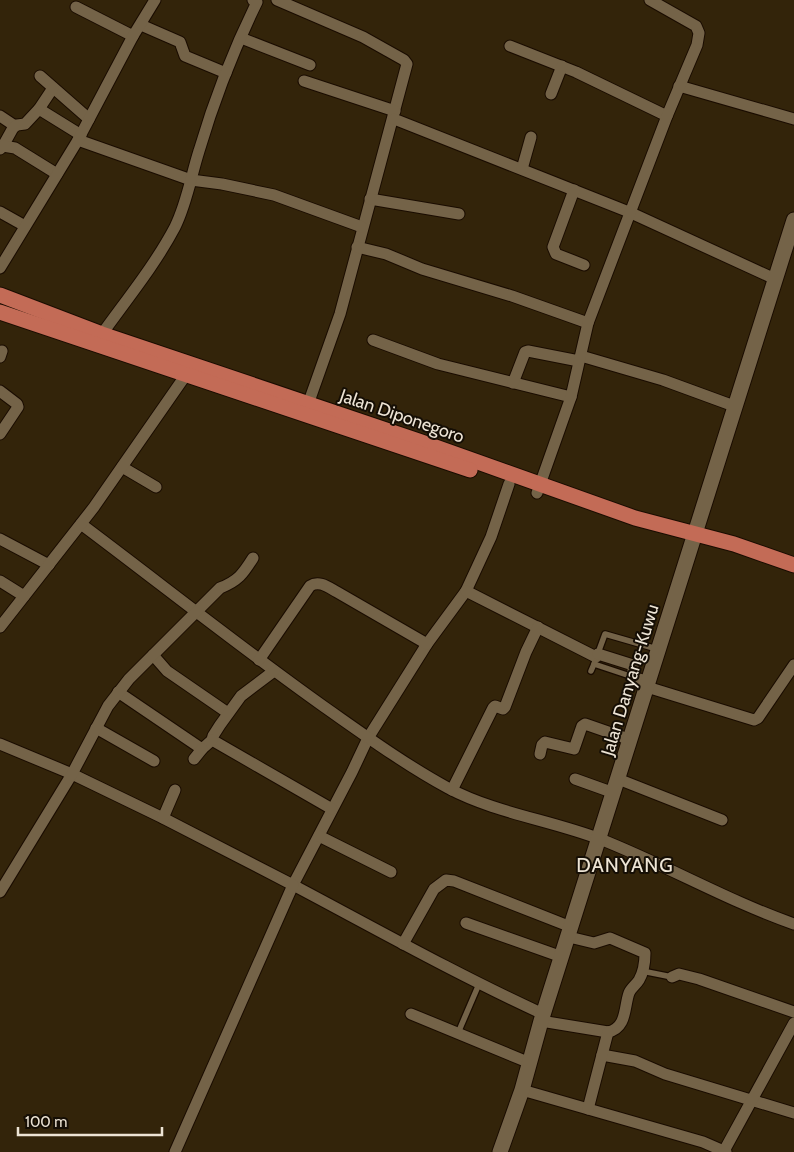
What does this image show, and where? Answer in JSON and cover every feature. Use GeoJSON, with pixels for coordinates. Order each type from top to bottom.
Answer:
{"type":"FeatureCollection","features":[{"type":"Feature","properties":{"kind":"main road","name":"Jalan Diponegoro"},"geometry":{"type":"LineString","coordinates":[[0,295],[190,370]]}},
{"type":"Feature","properties":{"kind":"main road","name":"Jalan Diponegoro"},"geometry":{"type":"LineString","coordinates":[[0,312],[190,370],[306,409],[509,484],[538,489]]}},
{"type":"Feature","properties":{"kind":"main road","name":"Jalan Diponegoro"},"geometry":{"type":"LineString","coordinates":[[306,409],[419,441],[591,512],[693,537],[734,544],[794,565]]}},
{"type":"Feature","properties":{"kind":"main road","name":"Jalan Diponegoro"},"geometry":{"type":"LineString","coordinates":[[693,537],[794,574]]}},
{"type":"Feature","properties":{"kind":"street"},"geometry":{"type":"LineString","coordinates":[[0,268],[79,138],[133,36],[155,0]]}},
{"type":"Feature","properties":{"kind":"street"},"geometry":{"type":"LineString","coordinates":[[277,0],[363,37],[406,61],[394,115],[362,227],[340,314],[306,409]]}},
{"type":"Feature","properties":{"kind":"street"},"geometry":{"type":"LineString","coordinates":[[538,489],[571,397],[588,323],[629,212],[697,45],[699,33],[696,26],[650,0]]}},
{"type":"Feature","properties":{"kind":"street"},"geometry":{"type":"LineString","coordinates":[[102,334],[164,246],[175,226],[226,73],[257,1]]}},
{"type":"Feature","properties":{"kind":"street"},"geometry":{"type":"LineString","coordinates":[[76,7],[133,36]]}},
{"type":"Feature","properties":{"kind":"street"},"geometry":{"type":"LineString","coordinates":[[141,25],[180,42],[185,56],[226,73]]}},
{"type":"Feature","properties":{"kind":"street"},"geometry":{"type":"LineString","coordinates":[[241,38],[310,65]]}},
{"type":"Feature","properties":{"kind":"street"},"geometry":{"type":"LineString","coordinates":[[510,46],[562,66],[667,116]]}},
{"type":"Feature","properties":{"kind":"street"},"geometry":{"type":"LineString","coordinates":[[551,94],[562,66]]}},
{"type":"Feature","properties":{"kind":"street"},"geometry":{"type":"LineString","coordinates":[[40,76],[89,119]]}},
{"type":"Feature","properties":{"kind":"street"},"geometry":{"type":"LineString","coordinates":[[304,81],[394,115],[629,212],[775,279]]}},
{"type":"Feature","properties":{"kind":"street"},"geometry":{"type":"LineString","coordinates":[[679,86],[794,119]]}},
{"type":"Feature","properties":{"kind":"street"},"geometry":{"type":"LineString","coordinates":[[0,116],[14,126],[25,124],[39,109],[53,88]]}},
{"type":"Feature","properties":{"kind":"street"},"geometry":{"type":"LineString","coordinates":[[39,109],[79,138],[191,180],[222,184],[274,195],[362,227]]}},
{"type":"Feature","properties":{"kind":"street"},"geometry":{"type":"LineString","coordinates":[[14,126],[2,147],[15,148],[57,174]]}},
{"type":"Feature","properties":{"kind":"street"},"geometry":{"type":"LineString","coordinates":[[522,169],[531,137]]}},
{"type":"Feature","properties":{"kind":"street"},"geometry":{"type":"LineString","coordinates":[[574,190],[553,248],[556,254],[584,265]]}},
{"type":"Feature","properties":{"kind":"street"},"geometry":{"type":"LineString","coordinates":[[370,199],[459,214]]}},
{"type":"Feature","properties":{"kind":"street"},"geometry":{"type":"LineString","coordinates":[[0,212],[25,226]]}},
{"type":"Feature","properties":{"kind":"street","name":"Jalan Danyang-Kuwu"},"geometry":{"type":"LineString","coordinates":[[500,1152],[522,1090],[542,1017],[631,740],[734,406],[775,279],[789,254],[794,220]]}},
{"type":"Feature","properties":{"kind":"street"},"geometry":{"type":"LineString","coordinates":[[357,247],[386,254],[422,269],[512,296],[588,323]]}},
{"type":"Feature","properties":{"kind":"street"},"geometry":{"type":"LineString","coordinates":[[373,340],[438,364],[571,397]]}},
{"type":"Feature","properties":{"kind":"street"},"geometry":{"type":"LineString","coordinates":[[513,383],[525,352],[528,350],[580,358],[663,380],[734,406]]}},
{"type":"Feature","properties":{"kind":"street"},"geometry":{"type":"LineString","coordinates":[[0,627],[81,524],[190,370]]}},
{"type":"Feature","properties":{"kind":"street"},"geometry":{"type":"LineString","coordinates":[[0,391],[17,404],[18,407],[0,434]]}},
{"type":"Feature","properties":{"kind":"street"},"geometry":{"type":"LineString","coordinates":[[122,467],[156,488]]}},
{"type":"Feature","properties":{"kind":"street"},"geometry":{"type":"LineString","coordinates":[[175,1152],[293,885],[368,738],[427,644],[466,591],[491,537],[509,484]]}},
{"type":"Feature","properties":{"kind":"street"},"geometry":{"type":"LineString","coordinates":[[81,524],[274,671],[368,738],[452,790],[473,800],[599,839],[681,874],[766,914],[794,924]]}},
{"type":"Feature","properties":{"kind":"street"},"geometry":{"type":"LineString","coordinates":[[0,539],[49,565]]}},
{"type":"Feature","properties":{"kind":"street"},"geometry":{"type":"LineString","coordinates":[[0,892],[72,774],[108,706],[118,692],[220,588],[234,583],[254,558]]}},
{"type":"Feature","properties":{"kind":"street"},"geometry":{"type":"LineString","coordinates":[[0,581],[24,596]]}},
{"type":"Feature","properties":{"kind":"street"},"geometry":{"type":"LineString","coordinates":[[260,660],[310,586],[316,583],[323,584],[427,644]]}},
{"type":"Feature","properties":{"kind":"street"},"geometry":{"type":"LineString","coordinates":[[466,591],[596,658],[633,665],[633,677],[648,684],[754,720],[763,711],[794,665]]}},
{"type":"Feature","properties":{"kind":"street"},"geometry":{"type":"LineString","coordinates":[[452,790],[493,708],[495,706],[503,709],[505,707],[526,652],[538,627]]}},
{"type":"Feature","properties":{"kind":"street"},"geometry":{"type":"LineString","coordinates":[[153,655],[167,671],[228,713]]}},
{"type":"Feature","properties":{"kind":"street"},"geometry":{"type":"LineString","coordinates":[[194,759],[212,740],[241,696],[274,671]]}},
{"type":"Feature","properties":{"kind":"street"},"geometry":{"type":"LineString","coordinates":[[118,692],[202,749]]}},
{"type":"Feature","properties":{"kind":"street"},"geometry":{"type":"LineString","coordinates":[[540,754],[542,745],[545,742],[574,749],[582,726],[585,724],[631,740]]}},
{"type":"Feature","properties":{"kind":"street"},"geometry":{"type":"LineString","coordinates":[[96,728],[154,761]]}},
{"type":"Feature","properties":{"kind":"street"},"geometry":{"type":"LineString","coordinates":[[212,740],[332,809]]}},
{"type":"Feature","properties":{"kind":"street"},"geometry":{"type":"LineString","coordinates":[[0,744],[72,774],[164,818],[293,885],[403,944],[542,1017],[608,1032],[614,1030],[621,1023],[627,1009],[630,991],[638,982],[645,957],[645,953],[642,951],[632,949],[610,938],[594,942],[454,881],[446,880],[434,890],[403,944]]}},
{"type":"Feature","properties":{"kind":"street"},"geometry":{"type":"LineString","coordinates":[[575,779],[616,786],[722,820]]}},
{"type":"Feature","properties":{"kind":"street"},"geometry":{"type":"LineString","coordinates":[[164,818],[175,790]]}},
{"type":"Feature","properties":{"kind":"street"},"geometry":{"type":"LineString","coordinates":[[319,836],[391,872]]}},
{"type":"Feature","properties":{"kind":"street"},"geometry":{"type":"LineString","coordinates":[[466,923],[562,957]]}},
{"type":"Feature","properties":{"kind":"street"},"geometry":{"type":"LineString","coordinates":[[672,977],[679,974],[699,979],[794,1012]]}},
{"type":"Feature","properties":{"kind":"street"},"geometry":{"type":"LineString","coordinates":[[410,1014],[530,1063]]}},
{"type":"Feature","properties":{"kind":"street"},"geometry":{"type":"LineString","coordinates":[[522,1090],[703,1142],[725,1152],[794,1023]]}},
{"type":"Feature","properties":{"kind":"street"},"geometry":{"type":"LineString","coordinates":[[588,1109],[608,1032]]}},
{"type":"Feature","properties":{"kind":"street"},"geometry":{"type":"LineString","coordinates":[[602,1055],[635,1061],[665,1074],[794,1113]]}},
{"type":"Feature","properties":{"kind":"lane"},"geometry":{"type":"LineString","coordinates":[[591,671],[605,634],[659,650]]}},
{"type":"Feature","properties":{"kind":"lane"},"geometry":{"type":"LineString","coordinates":[[642,971],[672,977]]}},
{"type":"Feature","properties":{"kind":"lane"},"geometry":{"type":"LineString","coordinates":[[458,1033],[479,984]]}},
{"type":"Feature","properties":{"kind":"district","name":"DANYANG"},"geometry":{"type":"Point","coordinates":[625,865]}}]}
